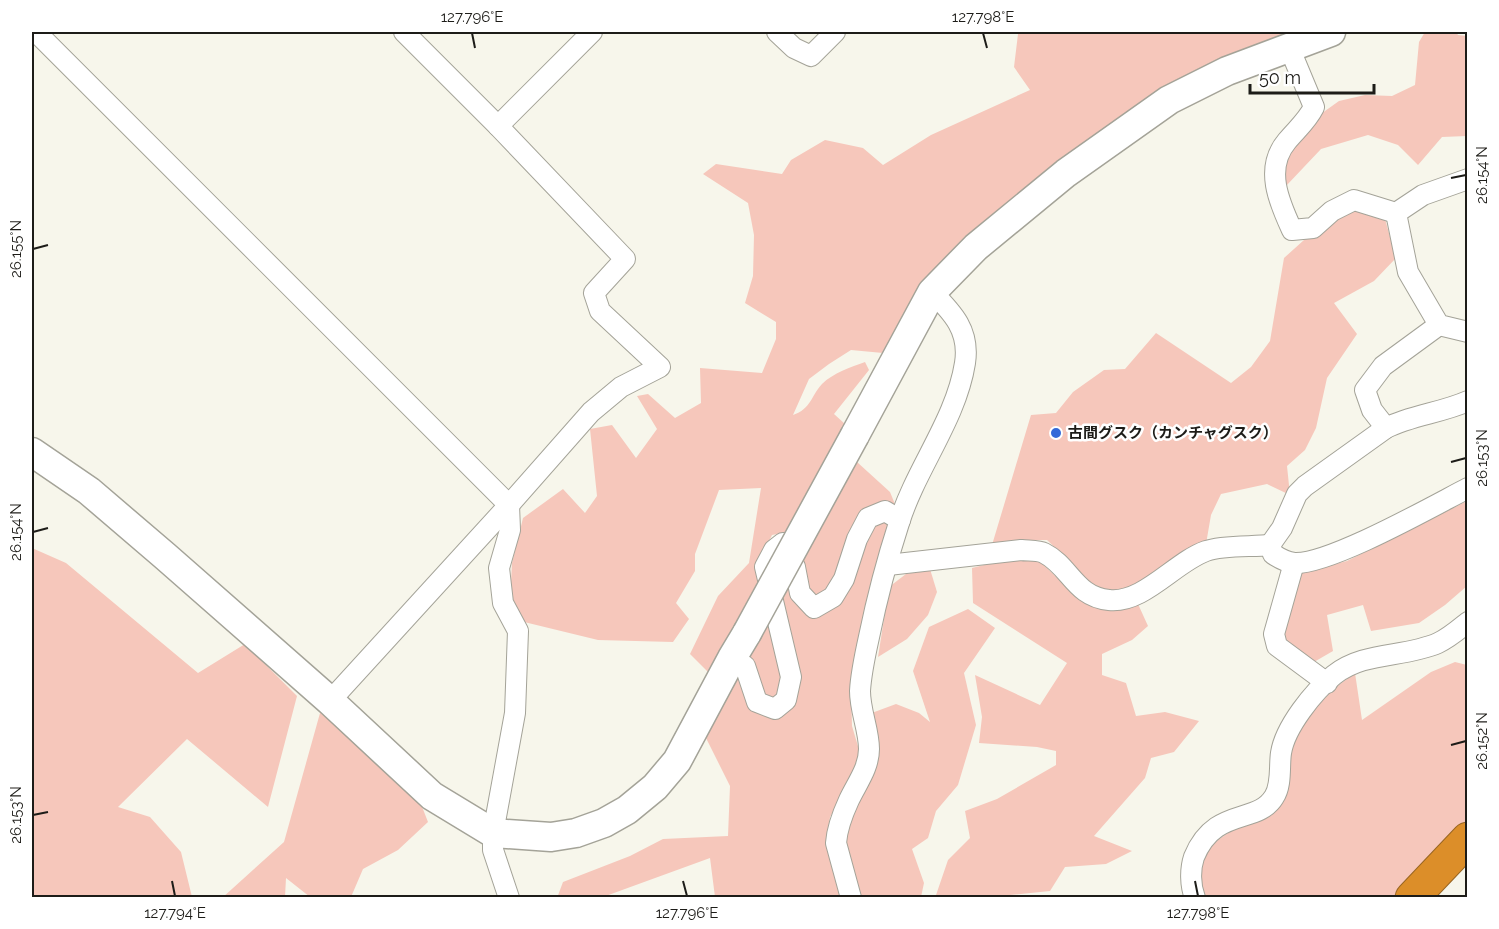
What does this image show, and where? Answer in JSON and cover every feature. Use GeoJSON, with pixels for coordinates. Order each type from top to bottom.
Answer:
{"type":"FeatureCollection","features":[{"type":"Feature","properties":{"kind":"highway"},"geometry":{"type":"LineString","coordinates":[[1414,897],[1467,839]]}},
{"type":"Feature","properties":{"kind":"street"},"geometry":{"type":"LineString","coordinates":[[36,32],[509,505],[510,530],[499,568],[503,603],[518,631],[515,713],[492,833],[493,850],[509,897]]}},
{"type":"Feature","properties":{"kind":"street"},"geometry":{"type":"LineString","coordinates":[[330,701],[591,412],[621,387],[660,367],[600,311],[594,293],[626,259],[404,32]]}},
{"type":"Feature","properties":{"kind":"street"},"geometry":{"type":"LineString","coordinates":[[498,126],[592,32]]}},
{"type":"Feature","properties":{"kind":"street"},"geometry":{"type":"LineString","coordinates":[[777,32],[794,48],[811,56],[835,32]]}},
{"type":"Feature","properties":{"kind":"street"},"geometry":{"type":"LineString","coordinates":[[32,452],[89,491],[330,701],[432,796],[492,833],[551,837],[576,833],[604,823],[627,810],[655,788],[677,761],[932,292],[976,247],[1066,173],[1169,100],[1227,71],[1331,32]]}},
{"type":"Feature","properties":{"kind":"street"},"geometry":{"type":"LineString","coordinates":[[1289,47],[1314,107],[1307,120],[1285,142],[1274,167],[1280,205],[1292,230],[1313,228],[1332,212],[1354,200],[1396,213]]}},
{"type":"Feature","properties":{"kind":"street"},"geometry":{"type":"LineString","coordinates":[[1396,213],[1423,195],[1467,179]]}},
{"type":"Feature","properties":{"kind":"street"},"geometry":{"type":"LineString","coordinates":[[1396,213],[1408,272],[1439,325],[1467,332]]}},
{"type":"Feature","properties":{"kind":"street"},"geometry":{"type":"LineString","coordinates":[[851,897],[836,843],[848,802],[866,769],[869,749],[861,702],[862,669],[882,578],[888,565],[900,520],[955,399],[965,363],[966,345],[961,328],[954,314],[932,292]]}},
{"type":"Feature","properties":{"kind":"street"},"geometry":{"type":"LineString","coordinates":[[1386,428],[1372,410],[1365,390],[1383,366],[1439,325]]}},
{"type":"Feature","properties":{"kind":"street"},"geometry":{"type":"LineString","coordinates":[[1270,545],[1282,528],[1297,494],[1305,486],[1399,421],[1449,410],[1467,401]]}},
{"type":"Feature","properties":{"kind":"street"},"geometry":{"type":"LineString","coordinates":[[1270,545],[1273,554],[1294,563],[1316,560],[1351,546],[1467,488]]}},
{"type":"Feature","properties":{"kind":"street"},"geometry":{"type":"LineString","coordinates":[[732,658],[745,666],[757,702],[775,709],[786,700],[791,678],[765,567],[774,550],[783,543],[795,567],[800,593],[814,608],[833,597],[844,579],[857,539],[868,518],[885,512],[900,520]]}},
{"type":"Feature","properties":{"kind":"street"},"geometry":{"type":"LineString","coordinates":[[888,565],[1021,550],[1043,553],[1084,592],[1112,601],[1133,596],[1193,556],[1209,550],[1270,545]]}},
{"type":"Feature","properties":{"kind":"street"},"geometry":{"type":"LineString","coordinates":[[1294,563],[1266,634],[1277,646],[1327,682]]}},
{"type":"Feature","properties":{"kind":"street"},"geometry":{"type":"LineString","coordinates":[[1195,897],[1191,880],[1192,863],[1199,847],[1210,831],[1224,822],[1267,806],[1275,796],[1281,752],[1286,735],[1295,719],[1327,682],[1353,663],[1438,643],[1467,622]]}},
{"type":"Feature","properties":{"kind":"shaded area"},"geometry":{"type":"Polygon","coordinates":[[[1013,32],[1302,32],[1219,65],[929,279],[883,353],[851,350],[809,379],[793,415],[807,406],[822,384],[831,377],[865,362],[869,370],[834,414],[845,424],[788,532],[772,535],[761,557],[760,587],[712,676],[690,654],[718,596],[749,563],[761,488],[719,490],[695,554],[695,571],[676,603],[689,619],[673,642],[598,640],[520,621],[510,601],[512,563],[523,518],[563,489],[585,513],[597,496],[590,429],[612,425],[636,458],[657,429],[637,396],[648,394],[675,418],[701,403],[700,368],[762,373],[776,339],[776,322],[745,303],[753,276],[754,235],[748,203],[703,174],[716,164],[782,174],[791,160],[825,140],[863,148],[883,165],[931,135],[1030,90],[1014,67],[1018,34],[1013,32]]]}},
{"type":"Feature","properties":{"kind":"shaded area"},"geometry":{"type":"Polygon","coordinates":[[[1425,32],[1456,32],[1458,35],[1467,36],[1467,136],[1442,137],[1418,165],[1398,145],[1368,135],[1321,149],[1286,186],[1280,169],[1289,146],[1318,116],[1339,101],[1365,95],[1392,96],[1415,85],[1419,42],[1425,32]]]}},
{"type":"Feature","properties":{"kind":"shaded area"},"geometry":{"type":"Polygon","coordinates":[[[1354,210],[1385,219],[1396,258],[1374,281],[1334,303],[1357,334],[1327,378],[1316,428],[1305,450],[1287,466],[1290,495],[1267,484],[1221,494],[1211,515],[1206,544],[1138,585],[1110,594],[1091,588],[1066,558],[1047,540],[1026,540],[992,545],[1031,415],[1056,413],[1073,392],[1104,370],[1125,369],[1156,333],[1231,383],[1251,367],[1270,341],[1284,258],[1304,240],[1327,227],[1337,218],[1354,210]]]}},
{"type":"Feature","properties":{"kind":"shaded area"},"geometry":{"type":"Polygon","coordinates":[[[857,462],[890,492],[897,509],[862,621],[851,688],[852,726],[860,753],[855,773],[830,817],[827,846],[842,897],[715,897],[710,858],[603,897],[557,898],[563,882],[630,856],[663,839],[728,836],[730,786],[705,736],[857,462]]]}},
{"type":"Feature","properties":{"kind":"shaded area"},"geometry":{"type":"Polygon","coordinates":[[[1467,501],[1467,586],[1445,605],[1419,623],[1371,631],[1363,605],[1327,615],[1333,651],[1314,662],[1288,646],[1282,635],[1300,573],[1347,561],[1467,501]]]}},
{"type":"Feature","properties":{"kind":"shaded area"},"geometry":{"type":"Polygon","coordinates":[[[32,548],[66,563],[198,673],[245,644],[297,696],[268,807],[187,739],[118,807],[150,817],[181,852],[192,897],[32,897],[32,548]]]}},
{"type":"Feature","properties":{"kind":"shaded area"},"geometry":{"type":"Polygon","coordinates":[[[1000,561],[1040,561],[1072,591],[1100,608],[1117,610],[1138,604],[1148,626],[1132,640],[1102,654],[1102,675],[1126,683],[1136,716],[1165,712],[1199,721],[1174,752],[1151,758],[1145,778],[1094,836],[1132,851],[1106,864],[1065,867],[1050,891],[1010,895],[1009,897],[935,898],[948,860],[970,838],[965,811],[997,799],[1056,765],[1056,751],[1037,747],[979,743],[982,717],[975,675],[1040,705],[1067,663],[973,603],[972,568],[1000,561]]]}},
{"type":"Feature","properties":{"kind":"shaded area"},"geometry":{"type":"Polygon","coordinates":[[[930,569],[937,592],[928,615],[907,639],[878,657],[889,587],[906,574],[930,569]]]}},
{"type":"Feature","properties":{"kind":"shaded area"},"geometry":{"type":"Polygon","coordinates":[[[968,609],[995,628],[964,673],[976,725],[958,785],[936,811],[928,838],[912,849],[924,883],[921,897],[857,897],[845,840],[869,714],[896,704],[919,713],[930,722],[913,671],[929,627],[968,609]]]}},
{"type":"Feature","properties":{"kind":"shaded area"},"geometry":{"type":"Polygon","coordinates":[[[1455,662],[1467,665],[1467,820],[1396,897],[1201,897],[1200,863],[1214,843],[1232,830],[1288,770],[1294,734],[1310,713],[1336,687],[1355,673],[1362,720],[1431,672],[1455,662]]]}},
{"type":"Feature","properties":{"kind":"shaded area"},"geometry":{"type":"Polygon","coordinates":[[[322,706],[419,799],[428,822],[398,850],[363,869],[351,897],[310,897],[286,878],[285,897],[222,898],[284,842],[322,706]]]}},
{"type":"Feature","properties":{"kind":"place","name":"古間グスク（カンチャグスク）"},"geometry":{"type":"Point","coordinates":[1056,433]}}]}
